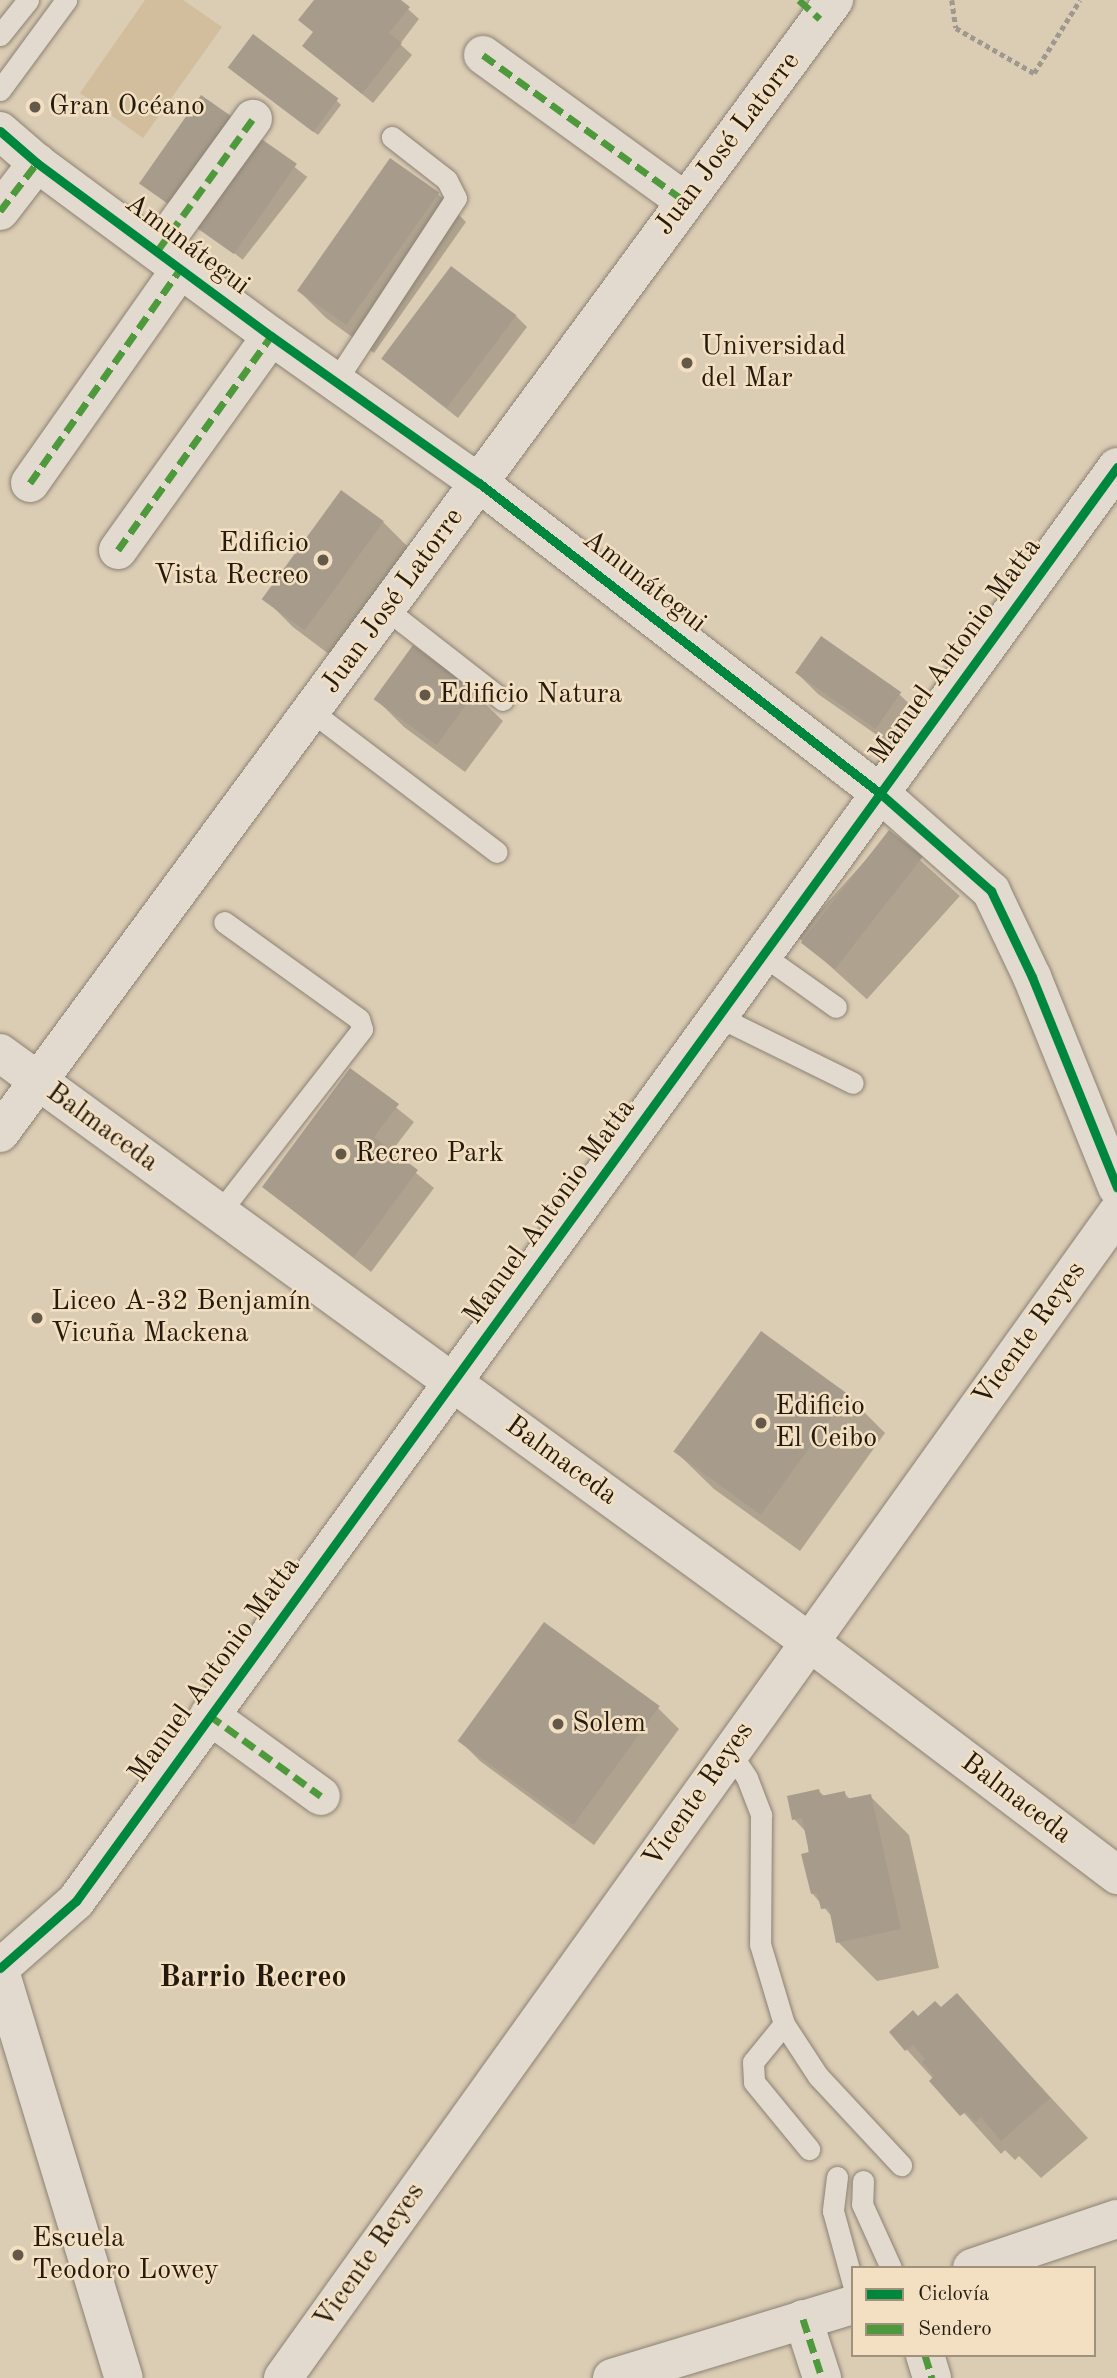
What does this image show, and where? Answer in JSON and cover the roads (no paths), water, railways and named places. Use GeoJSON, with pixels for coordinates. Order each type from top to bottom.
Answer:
{"type":"FeatureCollection","features":[{"type":"Feature","properties":{"kind":"street","name":"Juan José Latorre"},"geometry":{"type":"LineString","coordinates":[[0,1133],[685,201],[818,6]]}},
{"type":"Feature","properties":{"kind":"street"},"geometry":{"type":"LineString","coordinates":[[483,55],[685,201]]}},
{"type":"Feature","properties":{"kind":"street"},"geometry":{"type":"LineString","coordinates":[[30,483],[253,120]]}},
{"type":"Feature","properties":{"kind":"street","name":"Amunátegui"},"geometry":{"type":"LineString","coordinates":[[0,131],[37,163],[271,336],[479,483],[881,794],[991,891],[1032,977],[1117,1187]]}},
{"type":"Feature","properties":{"kind":"street"},"geometry":{"type":"LineString","coordinates":[[0,211],[37,163]]}},
{"type":"Feature","properties":{"kind":"street"},"geometry":{"type":"LineString","coordinates":[[118,550],[271,336]]}},
{"type":"Feature","properties":{"kind":"street","name":"Manuel Antonio Matta"},"geometry":{"type":"LineString","coordinates":[[0,1969],[76,1901],[209,1715],[454,1384],[1117,467]]}},
{"type":"Feature","properties":{"kind":"street","name":"Balmaceda"},"geometry":{"type":"LineString","coordinates":[[0,1053],[808,1641],[1117,1875]]}},
{"type":"Feature","properties":{"kind":"street","name":"Vicente Reyes"},"geometry":{"type":"LineString","coordinates":[[283,2378],[729,1751],[1117,1213]]}},
{"type":"Feature","properties":{"kind":"street"},"geometry":{"type":"LineString","coordinates":[[209,1715],[321,1797]]}},
{"type":"Feature","properties":{"kind":"street"},"geometry":{"type":"LineString","coordinates":[[0,1969],[124,2378]]}},
{"type":"Feature","properties":{"kind":"street"},"geometry":{"type":"LineString","coordinates":[[978,2266],[1117,2219]]}},
{"type":"Feature","properties":{"kind":"street"},"geometry":{"type":"LineString","coordinates":[[612,2378],[851,2306]]}},
{"type":"Feature","properties":{"kind":"street"},"geometry":{"type":"LineString","coordinates":[[803,2319],[822,2378]]}},
{"type":"Feature","properties":{"kind":"street"},"geometry":{"type":"LineString","coordinates":[[926,2357],[932,2378]]}},
{"type":"Feature","properties":{"kind":"lane"},"geometry":{"type":"LineString","coordinates":[[0,35],[28,0]]}},
{"type":"Feature","properties":{"kind":"lane"},"geometry":{"type":"LineString","coordinates":[[0,89],[66,0]]}},
{"type":"Feature","properties":{"kind":"lane"},"geometry":{"type":"LineString","coordinates":[[335,382],[456,198],[447,180],[392,137]]}},
{"type":"Feature","properties":{"kind":"lane"},"geometry":{"type":"LineString","coordinates":[[386,610],[503,700]]}},
{"type":"Feature","properties":{"kind":"lane"},"geometry":{"type":"LineString","coordinates":[[311,711],[497,852]]}},
{"type":"Feature","properties":{"kind":"lane"},"geometry":{"type":"LineString","coordinates":[[219,1213],[362,1029],[359,1019],[224,922]]}},
{"type":"Feature","properties":{"kind":"lane"},"geometry":{"type":"LineString","coordinates":[[764,956],[836,1007]]}},
{"type":"Feature","properties":{"kind":"lane"},"geometry":{"type":"LineString","coordinates":[[719,1017],[853,1083]]}},
{"type":"Feature","properties":{"kind":"lane"},"geometry":{"type":"LineString","coordinates":[[729,1751],[747,1778],[761,1815],[760,1944],[784,2024],[818,2076],[901,2165]]}},
{"type":"Feature","properties":{"kind":"lane"},"geometry":{"type":"LineString","coordinates":[[784,2024],[753,2062],[754,2082],[809,2149]]}},
{"type":"Feature","properties":{"kind":"lane"},"geometry":{"type":"LineString","coordinates":[[837,2177],[833,2211],[851,2277]]}},
{"type":"Feature","properties":{"kind":"lane"},"geometry":{"type":"LineString","coordinates":[[863,2181],[862,2204],[890,2266]]}},
{"type":"Feature","properties":{"kind":"place","name":"Gran Océano"},"geometry":{"type":"Point","coordinates":[35,107]}},
{"type":"Feature","properties":{"kind":"place","name":"Universidad del Mar"},"geometry":{"type":"Point","coordinates":[687,363]}},
{"type":"Feature","properties":{"kind":"place","name":"Edificio Vista Recreo"},"geometry":{"type":"Point","coordinates":[323,560]}},
{"type":"Feature","properties":{"kind":"place","name":"Edificio Natura"},"geometry":{"type":"Point","coordinates":[425,695]}},
{"type":"Feature","properties":{"kind":"place","name":"Recreo Park"},"geometry":{"type":"Point","coordinates":[341,1154]}},
{"type":"Feature","properties":{"kind":"place","name":"Liceo A-32 Benjamín Vicuña Mackena"},"geometry":{"type":"Point","coordinates":[37,1318]}},
{"type":"Feature","properties":{"kind":"place","name":"Edificio El Ceibo"},"geometry":{"type":"Point","coordinates":[761,1423]}},
{"type":"Feature","properties":{"kind":"place","name":"Solem"},"geometry":{"type":"Point","coordinates":[558,1724]}},
{"type":"Feature","properties":{"kind":"place","name":"Escuela Teodoro Lowey"},"geometry":{"type":"Point","coordinates":[18,2255]}},
{"type":"Feature","properties":{"kind":"district","name":"Barrio Recreo"},"geometry":{"type":"Point","coordinates":[253,1978]}}]}
